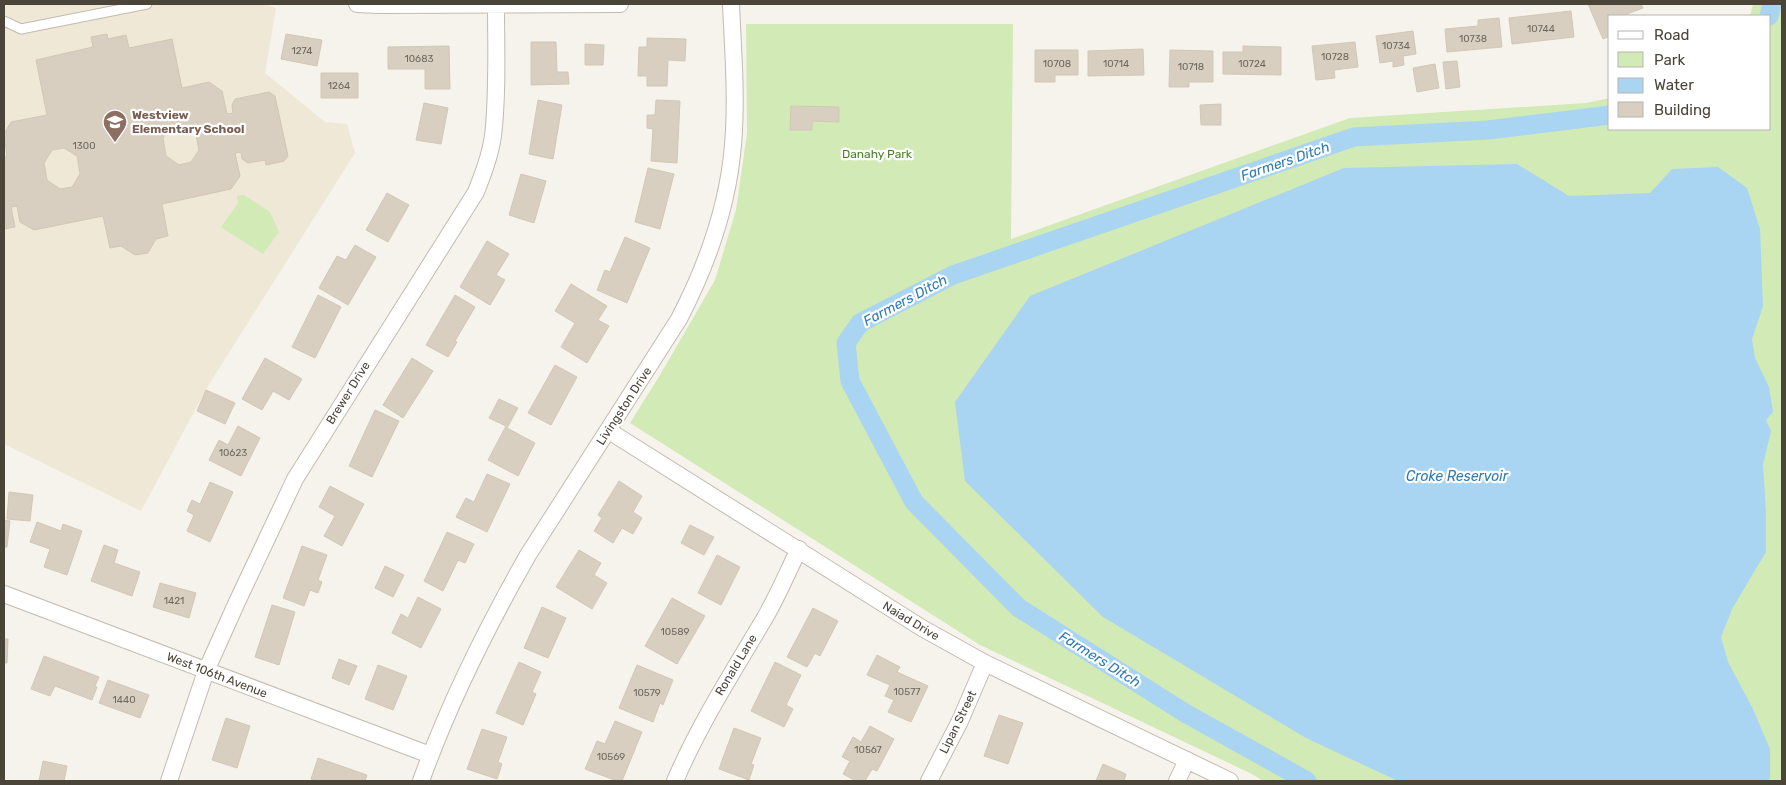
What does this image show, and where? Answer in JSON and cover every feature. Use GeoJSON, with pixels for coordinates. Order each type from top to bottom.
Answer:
{"type":"FeatureCollection","features":[{"type":"Feature","properties":{"kind":"street"},"geometry":{"type":"LineString","coordinates":[[357,4],[620,4]]}},
{"type":"Feature","properties":{"kind":"street","name":"Brewer Drive"},"geometry":{"type":"LineString","coordinates":[[169,781],[206,671],[295,479],[476,192],[484,172],[492,137],[496,4]]}},
{"type":"Feature","properties":{"kind":"street","name":"Livingston Drive"},"geometry":{"type":"LineString","coordinates":[[421,781],[430,755],[456,696],[506,593],[528,555],[679,319],[693,290],[716,228],[727,184],[733,146],[731,4]]}},
{"type":"Feature","properties":{"kind":"street","name":"Naiad Drive"},"geometry":{"type":"LineString","coordinates":[[609,430],[799,549],[892,610],[985,663],[1230,781]]}},
{"type":"Feature","properties":{"kind":"street","name":"Ronald Lane"},"geometry":{"type":"LineString","coordinates":[[675,781],[689,748],[742,654],[764,620],[799,549]]}},
{"type":"Feature","properties":{"kind":"street","name":"West 106th Avenue"},"geometry":{"type":"LineString","coordinates":[[4,594],[430,755]]}},
{"type":"Feature","properties":{"kind":"street","name":"Lipan Street"},"geometry":{"type":"LineString","coordinates":[[929,781],[960,721],[985,663]]}},
{"type":"Feature","properties":{"kind":"street"},"geometry":{"type":"LineString","coordinates":[[1177,781],[1187,760]]}},
{"type":"Feature","properties":{"kind":"lane"},"geometry":{"type":"LineString","coordinates":[[4,21],[21,29],[147,4]]}},
{"type":"Feature","properties":{"kind":"shaded area"},"geometry":{"type":"Polygon","coordinates":[[[4,4],[264,4],[276,8],[265,73],[325,122],[347,124],[355,153],[208,386],[141,511],[4,444],[4,4]]]}},
{"type":"Feature","properties":{"kind":"green space","name":"Croke Reservoir"},"geometry":{"type":"Polygon","coordinates":[[[1753,4],[1782,4],[1782,781],[1263,781],[1252,774],[980,645],[630,423],[715,280],[736,210],[747,133],[746,24],[1013,24],[1011,239],[1350,118],[1586,103],[1608,98],[1608,130],[1771,130],[1771,15],[1750,15],[1753,4]]]}},
{"type":"Feature","properties":{"kind":"green space"},"geometry":{"type":"Polygon","coordinates":[[[244,195],[270,212],[279,232],[263,254],[221,227],[238,203],[237,196],[244,195]]]}},
{"type":"Feature","properties":{"kind":"water","name":"Croke Reservoir"},"geometry":{"type":"Polygon","coordinates":[[[1517,164],[1569,196],[1650,193],[1672,169],[1718,167],[1747,188],[1760,229],[1763,306],[1752,339],[1755,358],[1769,387],[1773,412],[1766,420],[1771,431],[1763,465],[1766,552],[1732,609],[1721,637],[1728,662],[1753,709],[1770,749],[1770,779],[1766,781],[1398,781],[1306,738],[1103,617],[965,481],[955,402],[1030,296],[1344,168],[1517,164]]]}},
{"type":"Feature","properties":{"kind":"building"},"geometry":{"type":"Polygon","coordinates":[[[1588,4],[1641,4],[1643,8],[1628,15],[1608,15],[1608,37],[1603,39],[1588,4]]]}},
{"type":"Feature","properties":{"kind":"building"},"geometry":{"type":"Polygon","coordinates":[[[1571,11],[1574,37],[1512,44],[1509,18],[1571,11]]]}},
{"type":"Feature","properties":{"kind":"building"},"geometry":{"type":"Polygon","coordinates":[[[1499,18],[1502,47],[1447,52],[1445,29],[1478,26],[1478,20],[1499,18]]]}},
{"type":"Feature","properties":{"kind":"building"},"geometry":{"type":"Polygon","coordinates":[[[1413,31],[1416,54],[1403,56],[1404,65],[1393,67],[1393,61],[1380,63],[1376,36],[1413,31]]]}},
{"type":"Feature","properties":{"kind":"building"},"geometry":{"type":"Polygon","coordinates":[[[107,34],[108,39],[126,35],[129,48],[172,39],[182,88],[209,82],[222,91],[227,114],[233,113],[232,105],[235,99],[269,92],[275,96],[288,156],[284,161],[266,165],[265,160],[248,163],[242,159],[241,152],[235,153],[240,176],[231,189],[162,204],[168,236],[156,239],[148,253],[135,255],[121,246],[110,248],[103,216],[34,230],[20,222],[17,206],[11,207],[15,227],[4,229],[4,157],[7,157],[4,134],[11,122],[47,115],[36,60],[93,47],[91,37],[107,34]],[[184,124],[171,126],[163,138],[166,156],[179,165],[191,162],[199,150],[195,131],[184,124]],[[64,148],[52,150],[44,163],[47,180],[60,189],[72,187],[80,174],[77,156],[64,148]]]}},
{"type":"Feature","properties":{"kind":"building"},"geometry":{"type":"Polygon","coordinates":[[[286,34],[322,40],[317,66],[281,59],[286,34]]]}},
{"type":"Feature","properties":{"kind":"building"},"geometry":{"type":"Polygon","coordinates":[[[647,38],[686,39],[685,61],[668,60],[667,86],[647,86],[647,76],[638,76],[639,47],[647,47],[647,38]]]}},
{"type":"Feature","properties":{"kind":"building"},"geometry":{"type":"Polygon","coordinates":[[[531,42],[556,42],[557,72],[568,72],[569,84],[531,85],[531,42]]]}},
{"type":"Feature","properties":{"kind":"building"},"geometry":{"type":"Polygon","coordinates":[[[1355,42],[1358,67],[1334,70],[1335,78],[1316,80],[1312,46],[1355,42]]]}},
{"type":"Feature","properties":{"kind":"building"},"geometry":{"type":"Polygon","coordinates":[[[585,44],[604,45],[603,65],[585,65],[585,44]]]}},
{"type":"Feature","properties":{"kind":"building"},"geometry":{"type":"Polygon","coordinates":[[[449,46],[450,89],[425,89],[425,69],[388,69],[388,47],[449,46]]]}},
{"type":"Feature","properties":{"kind":"building"},"geometry":{"type":"Polygon","coordinates":[[[1243,46],[1281,47],[1281,75],[1223,74],[1223,52],[1243,52],[1243,46]]]}},
{"type":"Feature","properties":{"kind":"building"},"geometry":{"type":"Polygon","coordinates":[[[1143,49],[1144,75],[1088,76],[1088,51],[1143,49]]]}},
{"type":"Feature","properties":{"kind":"building"},"geometry":{"type":"Polygon","coordinates":[[[1035,50],[1078,50],[1078,75],[1055,75],[1055,82],[1035,82],[1035,50]]]}},
{"type":"Feature","properties":{"kind":"building"},"geometry":{"type":"Polygon","coordinates":[[[1170,50],[1213,51],[1213,82],[1189,82],[1189,87],[1169,87],[1170,50]]]}},
{"type":"Feature","properties":{"kind":"building"},"geometry":{"type":"Polygon","coordinates":[[[1457,61],[1460,87],[1446,89],[1443,62],[1457,61]]]}},
{"type":"Feature","properties":{"kind":"building"},"geometry":{"type":"Polygon","coordinates":[[[1435,64],[1439,88],[1417,92],[1413,68],[1435,64]]]}},
{"type":"Feature","properties":{"kind":"building"},"geometry":{"type":"Polygon","coordinates":[[[321,73],[358,73],[358,98],[321,98],[321,73]]]}},
{"type":"Feature","properties":{"kind":"building"},"geometry":{"type":"Polygon","coordinates":[[[538,100],[562,105],[553,159],[529,154],[538,100]]]}},
{"type":"Feature","properties":{"kind":"building"},"geometry":{"type":"Polygon","coordinates":[[[656,100],[680,101],[677,163],[651,161],[653,129],[647,128],[647,115],[655,115],[656,100]]]}},
{"type":"Feature","properties":{"kind":"building"},"geometry":{"type":"Polygon","coordinates":[[[424,103],[448,108],[441,144],[416,140],[424,103]]]}},
{"type":"Feature","properties":{"kind":"building"},"geometry":{"type":"Polygon","coordinates":[[[1221,104],[1221,125],[1201,125],[1200,105],[1221,104]]]}},
{"type":"Feature","properties":{"kind":"building"},"geometry":{"type":"Polygon","coordinates":[[[791,106],[839,107],[839,122],[812,121],[812,130],[790,130],[791,106]]]}},
{"type":"Feature","properties":{"kind":"building"},"geometry":{"type":"Polygon","coordinates":[[[648,168],[674,174],[660,229],[635,222],[648,168]]]}},
{"type":"Feature","properties":{"kind":"building"},"geometry":{"type":"Polygon","coordinates":[[[521,174],[546,181],[534,223],[509,215],[521,174]]]}},
{"type":"Feature","properties":{"kind":"building"},"geometry":{"type":"Polygon","coordinates":[[[387,193],[409,205],[388,242],[366,230],[387,193]]]}},
{"type":"Feature","properties":{"kind":"building"},"geometry":{"type":"Polygon","coordinates":[[[625,237],[650,248],[627,303],[597,290],[605,270],[610,272],[625,237]]]}},
{"type":"Feature","properties":{"kind":"building"},"geometry":{"type":"Polygon","coordinates":[[[487,241],[509,254],[496,275],[505,280],[490,305],[460,287],[487,241]]]}},
{"type":"Feature","properties":{"kind":"building"},"geometry":{"type":"Polygon","coordinates":[[[355,245],[376,257],[348,305],[319,288],[337,256],[346,260],[355,245]]]}},
{"type":"Feature","properties":{"kind":"building"},"geometry":{"type":"Polygon","coordinates":[[[571,284],[607,306],[598,320],[609,326],[587,363],[561,347],[575,323],[555,311],[571,284]]]}},
{"type":"Feature","properties":{"kind":"building"},"geometry":{"type":"Polygon","coordinates":[[[318,295],[341,307],[315,358],[292,347],[318,295]]]}},
{"type":"Feature","properties":{"kind":"building"},"geometry":{"type":"Polygon","coordinates":[[[455,295],[475,307],[448,357],[426,345],[455,295]]]}},
{"type":"Feature","properties":{"kind":"building"},"geometry":{"type":"Polygon","coordinates":[[[265,358],[302,379],[289,400],[273,391],[262,410],[242,399],[265,358]]]}},
{"type":"Feature","properties":{"kind":"building"},"geometry":{"type":"Polygon","coordinates":[[[412,358],[433,371],[403,418],[383,405],[412,358]]]}},
{"type":"Feature","properties":{"kind":"building"},"geometry":{"type":"Polygon","coordinates":[[[555,365],[577,377],[551,425],[528,413],[555,365]]]}},
{"type":"Feature","properties":{"kind":"building"},"geometry":{"type":"Polygon","coordinates":[[[206,390],[235,403],[225,424],[197,411],[206,390]]]}},
{"type":"Feature","properties":{"kind":"building"},"geometry":{"type":"Polygon","coordinates":[[[499,399],[518,408],[507,428],[535,443],[518,476],[488,460],[506,426],[489,418],[499,399]]]}},
{"type":"Feature","properties":{"kind":"building"},"geometry":{"type":"Polygon","coordinates":[[[375,410],[399,421],[372,477],[349,466],[375,410]]]}},
{"type":"Feature","properties":{"kind":"building"},"geometry":{"type":"Polygon","coordinates":[[[238,426],[260,438],[241,476],[209,460],[219,440],[228,445],[238,426]]]}},
{"type":"Feature","properties":{"kind":"building"},"geometry":{"type":"Polygon","coordinates":[[[487,474],[510,484],[487,532],[456,517],[466,498],[474,502],[487,474]]]}},
{"type":"Feature","properties":{"kind":"building"},"geometry":{"type":"Polygon","coordinates":[[[619,481],[642,496],[633,512],[642,518],[633,534],[622,528],[613,543],[594,531],[602,518],[598,515],[619,481]]]}},
{"type":"Feature","properties":{"kind":"building"},"geometry":{"type":"Polygon","coordinates":[[[210,482],[233,492],[210,542],[187,531],[194,515],[187,511],[192,500],[200,504],[210,482]]]}},
{"type":"Feature","properties":{"kind":"building"},"geometry":{"type":"Polygon","coordinates":[[[330,486],[364,504],[342,546],[324,536],[335,516],[319,507],[330,486]]]}},
{"type":"Feature","properties":{"kind":"building"},"geometry":{"type":"Polygon","coordinates":[[[9,492],[33,495],[30,521],[7,519],[9,492]]]}},
{"type":"Feature","properties":{"kind":"building"},"geometry":{"type":"Polygon","coordinates":[[[4,520],[10,521],[7,547],[4,547],[4,520]]]}},
{"type":"Feature","properties":{"kind":"building"},"geometry":{"type":"Polygon","coordinates":[[[37,522],[61,531],[63,524],[82,531],[67,575],[44,567],[50,549],[30,542],[37,522]]]}},
{"type":"Feature","properties":{"kind":"building"},"geometry":{"type":"Polygon","coordinates":[[[690,525],[714,537],[704,555],[681,543],[690,525]]]}},
{"type":"Feature","properties":{"kind":"building"},"geometry":{"type":"Polygon","coordinates":[[[447,532],[474,544],[465,563],[458,560],[443,591],[424,581],[447,532]]]}},
{"type":"Feature","properties":{"kind":"building"},"geometry":{"type":"Polygon","coordinates":[[[104,545],[118,550],[114,563],[140,572],[132,596],[91,581],[104,545]]]}},
{"type":"Feature","properties":{"kind":"building"},"geometry":{"type":"Polygon","coordinates":[[[302,546],[327,555],[318,580],[322,582],[318,593],[310,590],[304,606],[283,598],[302,546]]]}},
{"type":"Feature","properties":{"kind":"building"},"geometry":{"type":"Polygon","coordinates":[[[579,550],[601,563],[594,575],[607,583],[592,609],[556,587],[579,550]]]}},
{"type":"Feature","properties":{"kind":"building"},"geometry":{"type":"Polygon","coordinates":[[[717,555],[740,567],[721,605],[698,593],[717,555]]]}},
{"type":"Feature","properties":{"kind":"building"},"geometry":{"type":"Polygon","coordinates":[[[385,566],[404,575],[393,597],[375,588],[385,566]]]}},
{"type":"Feature","properties":{"kind":"building"},"geometry":{"type":"Polygon","coordinates":[[[160,583],[196,593],[189,618],[153,607],[160,583]]]}},
{"type":"Feature","properties":{"kind":"building"},"geometry":{"type":"Polygon","coordinates":[[[418,597],[441,609],[421,648],[392,633],[401,614],[408,618],[418,597]]]}},
{"type":"Feature","properties":{"kind":"building"},"geometry":{"type":"Polygon","coordinates":[[[672,598],[705,616],[677,664],[645,646],[672,598]]]}},
{"type":"Feature","properties":{"kind":"building"},"geometry":{"type":"Polygon","coordinates":[[[272,605],[295,612],[279,665],[255,657],[272,605]]]}},
{"type":"Feature","properties":{"kind":"building"},"geometry":{"type":"Polygon","coordinates":[[[542,607],[566,618],[548,658],[524,648],[542,607]]]}},
{"type":"Feature","properties":{"kind":"building"},"geometry":{"type":"Polygon","coordinates":[[[813,608],[838,621],[820,656],[815,653],[807,667],[787,657],[813,608]]]}},
{"type":"Feature","properties":{"kind":"building"},"geometry":{"type":"Polygon","coordinates":[[[4,639],[8,639],[7,663],[4,663],[4,639]]]}},
{"type":"Feature","properties":{"kind":"building"},"geometry":{"type":"Polygon","coordinates":[[[877,655],[900,667],[897,672],[928,686],[911,722],[888,712],[894,700],[885,696],[890,685],[867,675],[877,655]]]}},
{"type":"Feature","properties":{"kind":"building"},"geometry":{"type":"Polygon","coordinates":[[[44,656],[99,677],[92,700],[55,686],[50,696],[31,689],[44,656]]]}},
{"type":"Feature","properties":{"kind":"building"},"geometry":{"type":"Polygon","coordinates":[[[339,659],[357,666],[349,685],[332,678],[339,659]]]}},
{"type":"Feature","properties":{"kind":"building"},"geometry":{"type":"Polygon","coordinates":[[[519,662],[541,672],[532,692],[536,694],[523,725],[496,713],[519,662]]]}},
{"type":"Feature","properties":{"kind":"building"},"geometry":{"type":"Polygon","coordinates":[[[775,662],[801,675],[786,705],[793,709],[784,727],[751,711],[775,662]]]}},
{"type":"Feature","properties":{"kind":"building"},"geometry":{"type":"Polygon","coordinates":[[[378,665],[407,676],[393,710],[365,699],[378,665]]]}},
{"type":"Feature","properties":{"kind":"building"},"geometry":{"type":"Polygon","coordinates":[[[637,665],[673,680],[663,705],[660,703],[653,722],[619,708],[637,665]]]}},
{"type":"Feature","properties":{"kind":"building"},"geometry":{"type":"Polygon","coordinates":[[[108,680],[149,695],[140,718],[99,703],[108,680]]]}},
{"type":"Feature","properties":{"kind":"building"},"geometry":{"type":"Polygon","coordinates":[[[999,715],[1023,723],[1008,764],[984,756],[999,715]]]}},
{"type":"Feature","properties":{"kind":"building"},"geometry":{"type":"Polygon","coordinates":[[[226,718],[250,726],[237,768],[212,760],[226,718]]]}},
{"type":"Feature","properties":{"kind":"building"},"geometry":{"type":"Polygon","coordinates":[[[615,721],[642,732],[622,781],[617,781],[585,769],[597,741],[605,744],[615,721]]]}},
{"type":"Feature","properties":{"kind":"building"},"geometry":{"type":"Polygon","coordinates":[[[870,726],[894,739],[877,771],[872,769],[865,781],[856,781],[843,774],[850,761],[842,757],[853,737],[861,742],[870,726]]]}},
{"type":"Feature","properties":{"kind":"building"},"geometry":{"type":"Polygon","coordinates":[[[734,728],[761,738],[751,764],[754,765],[749,780],[719,769],[734,728]]]}},
{"type":"Feature","properties":{"kind":"building"},"geometry":{"type":"Polygon","coordinates":[[[482,729],[507,737],[498,762],[502,764],[497,779],[467,769],[482,729]]]}},
{"type":"Feature","properties":{"kind":"building"},"geometry":{"type":"Polygon","coordinates":[[[318,758],[367,775],[365,781],[318,781],[311,779],[318,758]]]}},
{"type":"Feature","properties":{"kind":"building"},"geometry":{"type":"Polygon","coordinates":[[[43,761],[67,766],[64,781],[39,781],[43,761]]]}},
{"type":"Feature","properties":{"kind":"building"},"geometry":{"type":"Polygon","coordinates":[[[1103,764],[1126,774],[1124,781],[1096,781],[1103,764]]]}},
{"type":"Feature","properties":{"kind":"waterway","name":"Farmers Ditch"},"geometry":{"type":"LineString","coordinates":[[1769,15],[1772,4]]}},
{"type":"Feature","properties":{"kind":"waterway","name":"Farmers Ditch"},"geometry":{"type":"LineString","coordinates":[[1307,781],[1185,713],[1019,608],[914,502],[850,381],[846,343],[860,323],[953,275],[1354,137],[1488,130],[1608,115]]}},
{"type":"Feature","properties":{"kind":"place","name":"Westview Elementary School"},"geometry":{"type":"Point","coordinates":[115,143]}},
{"type":"Feature","properties":{"kind":"park label","name":"Danahy Park"},"geometry":{"type":"Point","coordinates":[877,154]}}]}
